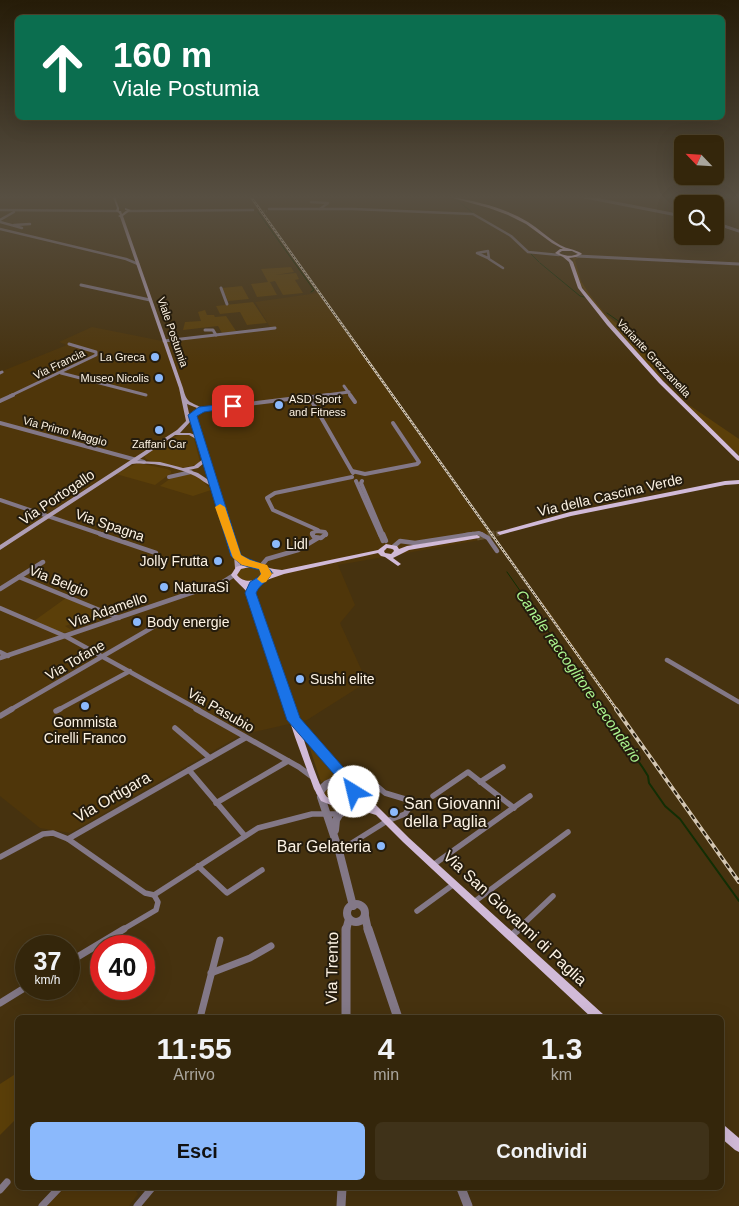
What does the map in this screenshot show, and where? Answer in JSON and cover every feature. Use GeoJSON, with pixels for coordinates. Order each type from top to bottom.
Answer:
{"type":"FeatureCollection","features":[{"type":"Feature","properties":{"kind":"main road","name":"Viale Postumia"},"geometry":{"type":"LineString","coordinates":[[134,253],[189,411]]}},
{"type":"Feature","properties":{"kind":"main road"},"geometry":{"type":"LineString","coordinates":[[560,253],[571,262],[577,255]]}},
{"type":"Feature","properties":{"kind":"main road"},"geometry":{"type":"LineString","coordinates":[[564,256],[577,255]]}},
{"type":"Feature","properties":{"kind":"main road","name":"Variante Grezzanella"},"geometry":{"type":"LineString","coordinates":[[571,262],[580,288],[605,319],[661,382],[739,458]]}},
{"type":"Feature","properties":{"kind":"main road"},"geometry":{"type":"LineString","coordinates":[[184,399],[198,409]]}},
{"type":"Feature","properties":{"kind":"main road"},"geometry":{"type":"LineString","coordinates":[[189,411],[198,409]]}},
{"type":"Feature","properties":{"kind":"main road"},"geometry":{"type":"LineString","coordinates":[[198,409],[192,418],[237,556],[238,568],[234,575],[251,593],[305,752]]}},
{"type":"Feature","properties":{"kind":"main road","name":"Via Primo Maggio"},"geometry":{"type":"LineString","coordinates":[[143,453],[172,436],[187,424],[189,411]]}},
{"type":"Feature","properties":{"kind":"main road"},"geometry":{"type":"LineString","coordinates":[[172,436],[186,434],[198,438]]}},
{"type":"Feature","properties":{"kind":"main road"},"geometry":{"type":"LineString","coordinates":[[143,453],[143,458],[146,462]]}},
{"type":"Feature","properties":{"kind":"main road","name":"Via Portogallo"},"geometry":{"type":"LineString","coordinates":[[0,548],[143,453]]}},
{"type":"Feature","properties":{"kind":"main road"},"geometry":{"type":"LineString","coordinates":[[181,469],[196,467],[205,460]]}},
{"type":"Feature","properties":{"kind":"main road","name":"Via Primo Maggio"},"geometry":{"type":"LineString","coordinates":[[146,462],[181,469]]}},
{"type":"Feature","properties":{"kind":"main road","name":"Via Portogallo"},"geometry":{"type":"LineString","coordinates":[[126,465],[146,462]]}},
{"type":"Feature","properties":{"kind":"main road"},"geometry":{"type":"LineString","coordinates":[[181,469],[206,479],[214,490]]}},
{"type":"Feature","properties":{"kind":"main road"},"geometry":{"type":"LineString","coordinates":[[725,483],[739,476]]}},
{"type":"Feature","properties":{"kind":"main road"},"geometry":{"type":"LineString","coordinates":[[725,483],[739,482]]}},
{"type":"Feature","properties":{"kind":"main road","name":"Via della Cascina Verde"},"geometry":{"type":"LineString","coordinates":[[500,534],[570,514],[725,483]]}},
{"type":"Feature","properties":{"kind":"main road"},"geometry":{"type":"LineString","coordinates":[[237,556],[264,571],[282,572],[389,549],[477,537]]}},
{"type":"Feature","properties":{"kind":"main road"},"geometry":{"type":"LineString","coordinates":[[238,568],[250,564]]}},
{"type":"Feature","properties":{"kind":"main road"},"geometry":{"type":"LineString","coordinates":[[251,593],[252,587],[264,571]]}},
{"type":"Feature","properties":{"kind":"main road"},"geometry":{"type":"LineString","coordinates":[[242,582],[256,582]]}},
{"type":"Feature","properties":{"kind":"main road","name":"Via San Giovanni di Paglia"},"geometry":{"type":"LineString","coordinates":[[294,720],[383,818],[597,1015]]}},
{"type":"Feature","properties":{"kind":"main road"},"geometry":{"type":"LineString","coordinates":[[316,745],[306,744],[306,767],[314,779],[320,794],[331,803],[363,808],[383,818]]}},
{"type":"Feature","properties":{"kind":"main road"},"geometry":{"type":"LineString","coordinates":[[724,1133],[739,1146]]}},
{"type":"Feature","properties":{"kind":"street"},"geometry":{"type":"LineString","coordinates":[[100,253],[136,260]]}},
{"type":"Feature","properties":{"kind":"street"},"geometry":{"type":"LineString","coordinates":[[478,253],[503,268]]}},
{"type":"Feature","properties":{"kind":"street"},"geometry":{"type":"LineString","coordinates":[[488,253],[488,258]]}},
{"type":"Feature","properties":{"kind":"street"},"geometry":{"type":"LineString","coordinates":[[577,255],[739,264]]}},
{"type":"Feature","properties":{"kind":"street"},"geometry":{"type":"LineString","coordinates":[[128,260],[136,260]]}},
{"type":"Feature","properties":{"kind":"street"},"geometry":{"type":"LineString","coordinates":[[80,285],[150,300]]}},
{"type":"Feature","properties":{"kind":"street"},"geometry":{"type":"LineString","coordinates":[[221,288],[227,304]]}},
{"type":"Feature","properties":{"kind":"street"},"geometry":{"type":"LineString","coordinates":[[164,341],[275,328]]}},
{"type":"Feature","properties":{"kind":"street"},"geometry":{"type":"LineString","coordinates":[[196,330],[198,337]]}},
{"type":"Feature","properties":{"kind":"street"},"geometry":{"type":"LineString","coordinates":[[205,330],[213,330],[216,335]]}},
{"type":"Feature","properties":{"kind":"street","name":"Via Francia"},"geometry":{"type":"LineString","coordinates":[[0,401],[96,355],[96,352],[69,344]]}},
{"type":"Feature","properties":{"kind":"street"},"geometry":{"type":"LineString","coordinates":[[61,373],[146,395]]}},
{"type":"Feature","properties":{"kind":"street"},"geometry":{"type":"LineString","coordinates":[[344,386],[355,402]]}},
{"type":"Feature","properties":{"kind":"street"},"geometry":{"type":"LineString","coordinates":[[198,409],[349,392]]}},
{"type":"Feature","properties":{"kind":"street"},"geometry":{"type":"LineString","coordinates":[[309,397],[353,477],[389,549]]}},
{"type":"Feature","properties":{"kind":"street"},"geometry":{"type":"LineString","coordinates":[[233,406],[237,419]]}},
{"type":"Feature","properties":{"kind":"street"},"geometry":{"type":"LineString","coordinates":[[315,536],[326,534],[323,531],[309,528],[272,509],[267,498],[268,496],[419,462],[392,423]]}},
{"type":"Feature","properties":{"kind":"street","name":"Via Primo Maggio"},"geometry":{"type":"LineString","coordinates":[[0,424],[146,462]]}},
{"type":"Feature","properties":{"kind":"street","name":"Via Primo Maggio"},"geometry":{"type":"LineString","coordinates":[[125,457],[143,453]]}},
{"type":"Feature","properties":{"kind":"street"},"geometry":{"type":"LineString","coordinates":[[125,457],[128,461],[126,465]]}},
{"type":"Feature","properties":{"kind":"street"},"geometry":{"type":"LineString","coordinates":[[169,477],[192,472]]}},
{"type":"Feature","properties":{"kind":"street"},"geometry":{"type":"LineString","coordinates":[[370,473],[361,484],[389,549]]}},
{"type":"Feature","properties":{"kind":"street"},"geometry":{"type":"LineString","coordinates":[[361,474],[366,476]]}},
{"type":"Feature","properties":{"kind":"street"},"geometry":{"type":"LineString","coordinates":[[353,477],[362,481]]}},
{"type":"Feature","properties":{"kind":"street","name":"Via Spagna"},"geometry":{"type":"LineString","coordinates":[[0,500],[156,553]]}},
{"type":"Feature","properties":{"kind":"street"},"geometry":{"type":"LineString","coordinates":[[309,528],[315,536]]}},
{"type":"Feature","properties":{"kind":"street"},"geometry":{"type":"LineString","coordinates":[[264,571],[261,564],[267,559],[298,550],[311,542],[318,530]]}},
{"type":"Feature","properties":{"kind":"street"},"geometry":{"type":"LineString","coordinates":[[389,549],[400,540],[415,543],[479,533],[488,538],[496,551]]}},
{"type":"Feature","properties":{"kind":"street","name":"Via Belgio"},"geometry":{"type":"LineString","coordinates":[[0,589],[43,562]]}},
{"type":"Feature","properties":{"kind":"street","name":"Via Adamello"},"geometry":{"type":"LineString","coordinates":[[0,658],[223,582],[234,575]]}},
{"type":"Feature","properties":{"kind":"street","name":"Via Belgio"},"geometry":{"type":"LineString","coordinates":[[19,577],[119,618]]}},
{"type":"Feature","properties":{"kind":"street","name":"Via Adamello"},"geometry":{"type":"LineString","coordinates":[[223,582],[242,582]]}},
{"type":"Feature","properties":{"kind":"street","name":"Via Pasubio"},"geometry":{"type":"LineString","coordinates":[[0,608],[65,636],[130,671],[245,738],[288,761],[306,767]]}},
{"type":"Feature","properties":{"kind":"street","name":"Via Tofane"},"geometry":{"type":"LineString","coordinates":[[0,716],[160,623]]}},
{"type":"Feature","properties":{"kind":"street"},"geometry":{"type":"LineString","coordinates":[[0,652],[8,656]]}},
{"type":"Feature","properties":{"kind":"street"},"geometry":{"type":"LineString","coordinates":[[667,660],[739,702]]}},
{"type":"Feature","properties":{"kind":"street"},"geometry":{"type":"LineString","coordinates":[[56,711],[130,671]]}},
{"type":"Feature","properties":{"kind":"street"},"geometry":{"type":"LineString","coordinates":[[175,728],[210,758]]}},
{"type":"Feature","properties":{"kind":"street","name":"Via Ortigara"},"geometry":{"type":"LineString","coordinates":[[0,857],[43,834],[53,833],[68,839],[245,738]]}},
{"type":"Feature","properties":{"kind":"street"},"geometry":{"type":"LineString","coordinates":[[216,803],[288,761]]}},
{"type":"Feature","properties":{"kind":"street"},"geometry":{"type":"LineString","coordinates":[[480,782],[503,767]]}},
{"type":"Feature","properties":{"kind":"street"},"geometry":{"type":"LineString","coordinates":[[189,770],[244,836]]}},
{"type":"Feature","properties":{"kind":"street"},"geometry":{"type":"LineString","coordinates":[[433,796],[468,772],[514,808]]}},
{"type":"Feature","properties":{"kind":"street"},"geometry":{"type":"LineString","coordinates":[[340,851],[383,818],[405,814],[412,804],[406,799],[385,793],[370,780]]}},
{"type":"Feature","properties":{"kind":"street"},"geometry":{"type":"LineString","coordinates":[[335,837],[335,823],[354,792],[352,786],[344,782],[333,781],[324,786],[320,794],[335,837],[340,851],[353,906]]}},
{"type":"Feature","properties":{"kind":"street"},"geometry":{"type":"LineString","coordinates":[[433,865],[530,796]]}},
{"type":"Feature","properties":{"kind":"street"},"geometry":{"type":"LineString","coordinates":[[68,839],[145,893],[154,895],[258,828],[316,813],[341,814],[363,808]]}},
{"type":"Feature","properties":{"kind":"street"},"geometry":{"type":"LineString","coordinates":[[474,902],[568,832]]}},
{"type":"Feature","properties":{"kind":"street"},"geometry":{"type":"LineString","coordinates":[[198,866],[227,893],[262,870]]}},
{"type":"Feature","properties":{"kind":"street"},"geometry":{"type":"LineString","coordinates":[[417,912],[454,884]]}},
{"type":"Feature","properties":{"kind":"street"},"geometry":{"type":"LineString","coordinates":[[80,955],[156,910],[158,902],[154,895]]}},
{"type":"Feature","properties":{"kind":"street"},"geometry":{"type":"LineString","coordinates":[[511,936],[553,896]]}},
{"type":"Feature","properties":{"kind":"street"},"geometry":{"type":"LineString","coordinates":[[362,918],[349,919],[347,911],[353,906],[362,907],[365,911],[362,918],[397,1015]]}},
{"type":"Feature","properties":{"kind":"street","name":"Via Trento"},"geometry":{"type":"LineString","coordinates":[[346,1015],[348,955],[346,928],[349,919]]}},
{"type":"Feature","properties":{"kind":"street"},"geometry":{"type":"LineString","coordinates":[[201,1015],[220,940]]}},
{"type":"Feature","properties":{"kind":"street"},"geometry":{"type":"LineString","coordinates":[[211,973],[250,958],[271,946]]}},
{"type":"Feature","properties":{"kind":"street"},"geometry":{"type":"LineString","coordinates":[[0,1003],[15,994]]}},
{"type":"Feature","properties":{"kind":"street"},"geometry":{"type":"LineString","coordinates":[[0,1190],[7,1182]]}},
{"type":"Feature","properties":{"kind":"street"},"geometry":{"type":"LineString","coordinates":[[42,1206],[57,1190]]}},
{"type":"Feature","properties":{"kind":"street"},"geometry":{"type":"LineString","coordinates":[[137,1206],[150,1190]]}},
{"type":"Feature","properties":{"kind":"street"},"geometry":{"type":"LineString","coordinates":[[341,1206],[342,1190]]}},
{"type":"Feature","properties":{"kind":"street"},"geometry":{"type":"LineString","coordinates":[[462,1190],[468,1206]]}},
{"type":"Feature","properties":{"kind":"shaded area"},"geometry":{"type":"Polygon","coordinates":[[[580,257],[575,260],[581,281],[605,314],[625,330],[627,335],[647,356],[663,380],[686,403],[739,439],[739,455],[687,407],[603,315],[580,284],[576,275],[573,258],[580,257]]]}},
{"type":"Feature","properties":{"kind":"shaded area"},"geometry":{"type":"Polygon","coordinates":[[[291,267],[294,272],[275,275],[296,273],[299,279],[295,280],[303,293],[283,295],[275,281],[270,282],[277,295],[257,297],[251,284],[268,282],[261,269],[291,267]]]}},
{"type":"Feature","properties":{"kind":"shaded area"},"geometry":{"type":"Polygon","coordinates":[[[242,286],[249,299],[228,301],[222,288],[242,286]]]}},
{"type":"Feature","properties":{"kind":"shaded area"},"geometry":{"type":"Polygon","coordinates":[[[318,293],[492,538],[338,565],[355,605],[340,623],[367,682],[307,720],[241,735],[70,833],[40,828],[0,796],[0,372],[67,345],[59,342],[92,327],[162,341],[220,335],[270,327],[255,302],[318,293]]]}},
{"type":"Feature","properties":{"kind":"shaded area"},"geometry":{"type":"Polygon","coordinates":[[[253,302],[267,323],[247,325],[240,312],[220,314],[216,306],[253,302]]]}},
{"type":"Feature","properties":{"kind":"shaded area"},"geometry":{"type":"Polygon","coordinates":[[[205,310],[207,315],[214,315],[215,317],[226,316],[236,331],[222,333],[218,326],[183,330],[185,322],[201,321],[198,312],[205,310]]]}},
{"type":"Feature","properties":{"kind":"shaded area"},"geometry":{"type":"Polygon","coordinates":[[[179,435],[189,435],[194,438],[200,462],[188,467],[173,467],[152,462],[144,456],[147,452],[179,435]]]}},
{"type":"Feature","properties":{"kind":"shaded area"},"geometry":{"type":"Polygon","coordinates":[[[138,463],[167,469],[171,473],[155,485],[116,474],[138,463]]]}},
{"type":"Feature","properties":{"kind":"shaded area"},"geometry":{"type":"Polygon","coordinates":[[[187,473],[199,477],[211,490],[193,496],[160,486],[174,476],[187,473]]]}},
{"type":"Feature","properties":{"kind":"shaded area"},"geometry":{"type":"Polygon","coordinates":[[[251,566],[263,570],[263,576],[257,580],[250,581],[237,577],[236,573],[240,569],[251,566]]]}},
{"type":"Feature","properties":{"kind":"shaded area"},"geometry":{"type":"Polygon","coordinates":[[[66,598],[106,616],[100,621],[91,617],[65,626],[73,631],[62,633],[34,621],[66,598]]]}},
{"type":"Feature","properties":{"kind":"shaded area"},"geometry":{"type":"Polygon","coordinates":[[[542,601],[739,878],[739,886],[538,602],[542,601]]]}},
{"type":"Feature","properties":{"kind":"shaded area"},"geometry":{"type":"Polygon","coordinates":[[[309,746],[312,746],[339,778],[321,782],[309,746]]]}},
{"type":"Feature","properties":{"kind":"shaded area"},"geometry":{"type":"Polygon","coordinates":[[[339,783],[349,790],[346,799],[339,801],[330,800],[324,793],[326,787],[339,783]]]}},
{"type":"Feature","properties":{"kind":"shaded area"},"geometry":{"type":"Polygon","coordinates":[[[15,1074],[15,1120],[0,1135],[0,1084],[15,1074]]]}},
{"type":"Feature","properties":{"kind":"shaded area"},"geometry":{"type":"Polygon","coordinates":[[[60,1190],[135,1190],[138,1194],[129,1206],[45,1206],[60,1190]]]}},
{"type":"Feature","properties":{"kind":"waterway"},"geometry":{"type":"LineString","coordinates":[[288,253],[314,290],[311,292]]}},
{"type":"Feature","properties":{"kind":"waterway"},"geometry":{"type":"LineString","coordinates":[[531,254],[539,262]]}},
{"type":"Feature","properties":{"kind":"waterway"},"geometry":{"type":"LineString","coordinates":[[540,263],[580,296],[584,297]]}},
{"type":"Feature","properties":{"kind":"waterway"},"geometry":{"type":"LineString","coordinates":[[607,313],[624,325],[651,357]]}},
{"type":"Feature","properties":{"kind":"waterway"},"geometry":{"type":"LineString","coordinates":[[652,358],[661,373]]}},
{"type":"Feature","properties":{"kind":"waterway","name":"Canale raccoglitore secondario"},"geometry":{"type":"LineString","coordinates":[[507,572],[603,710]]}},
{"type":"Feature","properties":{"kind":"waterway","name":"Canale raccoglitore secondario"},"geometry":{"type":"LineString","coordinates":[[602,709],[643,768],[648,776],[649,783],[665,806],[680,819],[739,901]]}},
{"type":"Feature","properties":{"kind":"tunnel"},"geometry":{"type":"LineString","coordinates":[[488,535],[500,533]]}},
{"type":"Feature","properties":{"kind":"tunnel"},"geometry":{"type":"LineString","coordinates":[[477,537],[495,534]]}},
{"type":"Feature","properties":{"kind":"railway"},"geometry":{"type":"LineString","coordinates":[[291,253],[617,710]]}},
{"type":"Feature","properties":{"kind":"railway"},"geometry":{"type":"LineString","coordinates":[[616,709],[739,882]]}},
{"type":"Feature","properties":{"kind":"slow traffic"},"geometry":{"type":"LineString","coordinates":[[220,507],[237,556],[246,563],[264,567],[267,574],[262,579]]}},
{"type":"Feature","properties":{"kind":"place","name":"La Greca"},"geometry":{"type":"Point","coordinates":[155,357]}},
{"type":"Feature","properties":{"kind":"place","name":"Museo Nicolis"},"geometry":{"type":"Point","coordinates":[159,378]}},
{"type":"Feature","properties":{"kind":"place","name":"ASD Sport and Fitness"},"geometry":{"type":"Point","coordinates":[279,405]}},
{"type":"Feature","properties":{"kind":"place","name":"Zaffani Car"},"geometry":{"type":"Point","coordinates":[159,430]}},
{"type":"Feature","properties":{"kind":"place","name":"Lidl"},"geometry":{"type":"Point","coordinates":[276,544]}},
{"type":"Feature","properties":{"kind":"place","name":"Jolly Frutta"},"geometry":{"type":"Point","coordinates":[218,561]}},
{"type":"Feature","properties":{"kind":"place","name":"NaturaSì"},"geometry":{"type":"Point","coordinates":[164,587]}},
{"type":"Feature","properties":{"kind":"place","name":"Body energie"},"geometry":{"type":"Point","coordinates":[137,622]}},
{"type":"Feature","properties":{"kind":"place","name":"Sushi elite"},"geometry":{"type":"Point","coordinates":[300,679]}},
{"type":"Feature","properties":{"kind":"place","name":"Gommista Cirelli Franco"},"geometry":{"type":"Point","coordinates":[85,706]}},
{"type":"Feature","properties":{"kind":"place","name":"San Giovanni della Paglia"},"geometry":{"type":"Point","coordinates":[394,812]}},
{"type":"Feature","properties":{"kind":"place","name":"Bar Gelateria"},"geometry":{"type":"Point","coordinates":[381,846]}},
{"type":"Feature","properties":{"kind":"route"},"geometry":{"type":"LineString","coordinates":[[233,406],[202,409],[193,414],[192,418],[198,438],[237,556],[246,563],[264,567],[267,572],[265,577],[254,584],[251,593],[294,720],[352,786],[354,792]]}}]}
